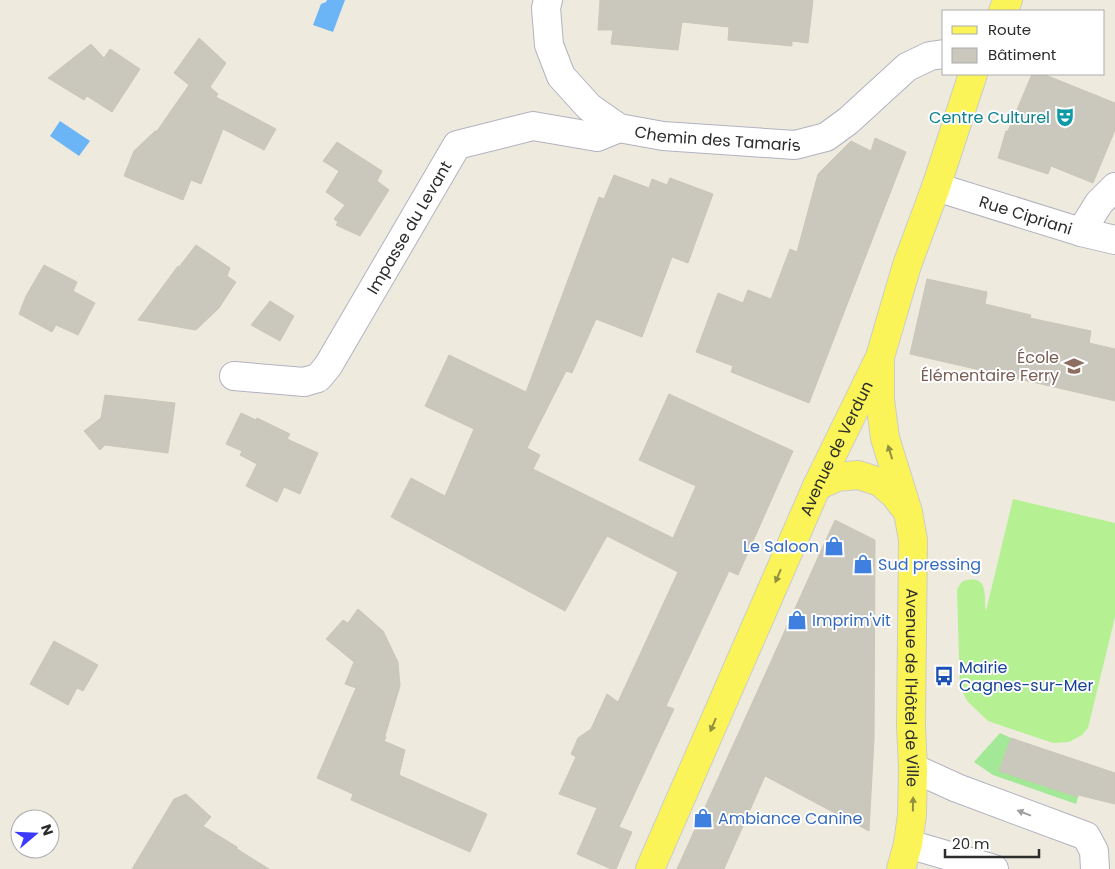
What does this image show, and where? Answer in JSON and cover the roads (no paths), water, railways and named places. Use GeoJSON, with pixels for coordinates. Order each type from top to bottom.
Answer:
{"type":"FeatureCollection","features":[{"type":"Feature","properties":{"kind":"main road","name":"Avenue de Verdun"},"geometry":{"type":"LineString","coordinates":[[650,869],[817,486],[880,357],[907,265],[936,187],[973,75]]}},
{"type":"Feature","properties":{"kind":"main road","name":"Avenue de l'Hôtel de Ville"},"geometry":{"type":"LineString","coordinates":[[880,357],[880,400],[886,438],[908,512],[912,540],[912,815],[904,856]]}},
{"type":"Feature","properties":{"kind":"main road"},"geometry":{"type":"LineString","coordinates":[[817,486],[837,477],[858,475],[880,482],[894,494],[908,512]]}},
{"type":"Feature","properties":{"kind":"street","name":"Chemin des Tamaris"},"geometry":{"type":"LineString","coordinates":[[548,0],[546,8],[550,45],[561,76],[590,107],[619,128],[663,136],[796,145],[826,137],[848,121],[907,67],[930,56],[942,54]]}},
{"type":"Feature","properties":{"kind":"street","name":"Impasse du Levant"},"geometry":{"type":"LineString","coordinates":[[234,376],[304,382],[318,378],[328,366],[457,145],[533,126],[597,137],[619,128]]}},
{"type":"Feature","properties":{"kind":"street","name":"Rue Cipriani"},"geometry":{"type":"LineString","coordinates":[[936,187],[1081,232],[1115,240]]}},
{"type":"Feature","properties":{"kind":"street"},"geometry":{"type":"LineString","coordinates":[[1081,232],[1099,203],[1115,187]]}},
{"type":"Feature","properties":{"kind":"street"},"geometry":{"type":"LineString","coordinates":[[913,768],[957,788],[1086,836],[1094,851],[1095,869]]}},
{"type":"Feature","properties":{"kind":"street"},"geometry":{"type":"LineString","coordinates":[[904,856],[994,869]]}},
{"type":"Feature","properties":{"kind":"water"},"geometry":{"type":"Polygon","coordinates":[[[327,0],[345,0],[333,32],[313,25],[321,4],[327,0]]]}},
{"type":"Feature","properties":{"kind":"water"},"geometry":{"type":"Polygon","coordinates":[[[60,121],[90,141],[79,156],[50,136],[60,121]]]}},
{"type":"Feature","properties":{"kind":"place","name":"Centre Culturel"},"geometry":{"type":"Point","coordinates":[1065,117]}},
{"type":"Feature","properties":{"kind":"place","name":"École Élémentaire Ferry"},"geometry":{"type":"Point","coordinates":[1074,366]}},
{"type":"Feature","properties":{"kind":"place","name":"Le Saloon"},"geometry":{"type":"Point","coordinates":[834,546]}},
{"type":"Feature","properties":{"kind":"place","name":"Sud pressing"},"geometry":{"type":"Point","coordinates":[863,564]}},
{"type":"Feature","properties":{"kind":"place","name":"Imprim'vit"},"geometry":{"type":"Point","coordinates":[797,620]}},
{"type":"Feature","properties":{"kind":"place","name":"Mairie Cagnes-sur-Mer"},"geometry":{"type":"Point","coordinates":[944,676]}},
{"type":"Feature","properties":{"kind":"place","name":"Ambiance Canine"},"geometry":{"type":"Point","coordinates":[703,818]}}]}
